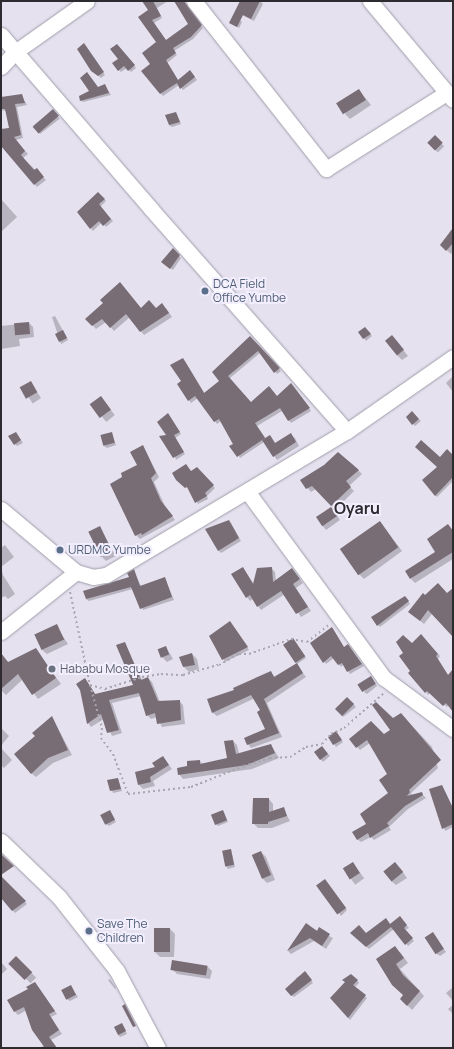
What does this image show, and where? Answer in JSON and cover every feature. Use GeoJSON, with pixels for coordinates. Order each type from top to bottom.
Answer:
{"type":"FeatureCollection","features":[{"type":"Feature","properties":{"kind":"street"},"geometry":{"type":"LineString","coordinates":[[1,66],[15,52],[87,1]]}},
{"type":"Feature","properties":{"kind":"street"},"geometry":{"type":"LineString","coordinates":[[194,1],[326,169],[450,97],[370,1]]}},
{"type":"Feature","properties":{"kind":"street"},"geometry":{"type":"LineString","coordinates":[[1,34],[15,52],[347,431]]}},
{"type":"Feature","properties":{"kind":"street"},"geometry":{"type":"LineString","coordinates":[[1,509],[76,572],[93,577],[106,575],[347,431],[453,357]]}},
{"type":"Feature","properties":{"kind":"street"},"geometry":{"type":"LineString","coordinates":[[247,491],[334,613],[384,678],[453,729]]}},
{"type":"Feature","properties":{"kind":"street"},"geometry":{"type":"LineString","coordinates":[[1,632],[76,572]]}},
{"type":"Feature","properties":{"kind":"street"},"geometry":{"type":"LineString","coordinates":[[1,841],[59,897],[116,971],[158,1048]]}},
{"type":"Feature","properties":{"kind":"path"},"geometry":{"type":"LineString","coordinates":[[76,572],[70,592],[90,685],[100,717],[101,738],[113,754],[128,794],[191,787],[244,766],[270,758],[290,757],[306,747],[322,744],[331,734],[344,728],[392,685]]}},
{"type":"Feature","properties":{"kind":"path"},"geometry":{"type":"LineString","coordinates":[[90,685],[105,689],[142,677],[161,674],[183,675],[219,665],[239,654],[249,654],[291,639],[307,642],[328,627],[334,613]]}},
{"type":"Feature","properties":{"kind":"building"},"geometry":{"type":"Polygon","coordinates":[[[142,1],[153,1],[161,16],[152,20],[166,40],[188,24],[174,1],[184,1],[202,25],[191,37],[173,48],[176,53],[166,60],[178,80],[190,70],[195,77],[180,89],[177,83],[160,94],[141,71],[150,64],[142,53],[156,42],[138,17],[148,10],[142,1]]]}},
{"type":"Feature","properties":{"kind":"building"},"geometry":{"type":"Polygon","coordinates":[[[240,1],[260,1],[251,19],[243,15],[237,27],[229,23],[240,1]]]}},
{"type":"Feature","properties":{"kind":"building"},"geometry":{"type":"Polygon","coordinates":[[[84,43],[104,72],[98,76],[91,71],[77,49],[84,43]]]}},
{"type":"Feature","properties":{"kind":"building"},"geometry":{"type":"Polygon","coordinates":[[[117,44],[135,65],[128,71],[124,66],[118,71],[112,63],[118,59],[110,49],[117,44]]]}},
{"type":"Feature","properties":{"kind":"building"},"geometry":{"type":"Polygon","coordinates":[[[87,72],[98,87],[105,84],[109,93],[80,101],[79,96],[89,91],[80,78],[87,72]]]}},
{"type":"Feature","properties":{"kind":"building"},"geometry":{"type":"Polygon","coordinates":[[[359,89],[366,100],[343,114],[336,103],[359,89]]]}},
{"type":"Feature","properties":{"kind":"building"},"geometry":{"type":"Polygon","coordinates":[[[22,94],[25,103],[15,104],[21,135],[14,137],[25,151],[21,155],[34,170],[37,168],[44,177],[34,185],[1,146],[1,129],[9,128],[5,109],[1,109],[1,97],[22,94]]]}},
{"type":"Feature","properties":{"kind":"building"},"geometry":{"type":"Polygon","coordinates":[[[53,109],[59,116],[39,134],[33,127],[53,109]]]}},
{"type":"Feature","properties":{"kind":"building"},"geometry":{"type":"Polygon","coordinates":[[[176,112],[180,122],[169,125],[165,115],[176,112]]]}},
{"type":"Feature","properties":{"kind":"building"},"geometry":{"type":"Polygon","coordinates":[[[435,135],[443,143],[435,151],[427,143],[435,135]]]}},
{"type":"Feature","properties":{"kind":"building"},"geometry":{"type":"Polygon","coordinates":[[[98,192],[105,199],[99,204],[111,219],[103,226],[99,221],[90,229],[77,212],[98,192]]]}},
{"type":"Feature","properties":{"kind":"building"},"geometry":{"type":"Polygon","coordinates":[[[453,228],[453,243],[446,251],[440,245],[453,228]]]}},
{"type":"Feature","properties":{"kind":"building"},"geometry":{"type":"Polygon","coordinates":[[[173,248],[180,255],[170,269],[161,262],[173,248]]]}},
{"type":"Feature","properties":{"kind":"building"},"geometry":{"type":"Polygon","coordinates":[[[120,282],[141,308],[149,300],[156,308],[162,303],[169,313],[140,332],[126,314],[110,328],[102,319],[92,326],[85,319],[103,303],[100,300],[120,282]]]}},
{"type":"Feature","properties":{"kind":"building"},"geometry":{"type":"Polygon","coordinates":[[[29,322],[30,334],[15,335],[14,323],[29,322]]]}},
{"type":"Feature","properties":{"kind":"building"},"geometry":{"type":"Polygon","coordinates":[[[365,327],[371,334],[363,339],[358,332],[365,327]]]}},
{"type":"Feature","properties":{"kind":"building"},"geometry":{"type":"Polygon","coordinates":[[[63,330],[67,338],[59,342],[55,334],[63,330]]]}},
{"type":"Feature","properties":{"kind":"building"},"geometry":{"type":"Polygon","coordinates":[[[392,335],[404,350],[397,355],[385,341],[392,335]]]}},
{"type":"Feature","properties":{"kind":"building"},"geometry":{"type":"Polygon","coordinates":[[[250,336],[280,368],[274,373],[258,351],[228,376],[251,402],[269,386],[277,396],[291,383],[310,408],[288,421],[280,408],[255,423],[265,438],[237,457],[229,446],[233,444],[219,419],[214,422],[195,396],[188,401],[177,384],[181,381],[170,365],[183,358],[204,393],[219,381],[212,372],[250,336]]]}},
{"type":"Feature","properties":{"kind":"building"},"geometry":{"type":"Polygon","coordinates":[[[31,381],[37,392],[26,399],[20,387],[31,381]]]}},
{"type":"Feature","properties":{"kind":"building"},"geometry":{"type":"Polygon","coordinates":[[[101,396],[111,410],[100,418],[90,404],[101,396]]]}},
{"type":"Feature","properties":{"kind":"building"},"geometry":{"type":"Polygon","coordinates":[[[412,411],[419,419],[412,425],[406,417],[412,411]]]}},
{"type":"Feature","properties":{"kind":"building"},"geometry":{"type":"Polygon","coordinates":[[[168,413],[180,432],[174,435],[184,452],[173,458],[159,436],[166,435],[157,422],[168,413]]]}},
{"type":"Feature","properties":{"kind":"building"},"geometry":{"type":"Polygon","coordinates":[[[16,432],[21,440],[14,445],[8,436],[16,432]]]}},
{"type":"Feature","properties":{"kind":"building"},"geometry":{"type":"Polygon","coordinates":[[[112,432],[115,443],[103,446],[100,435],[112,432]]]}},
{"type":"Feature","properties":{"kind":"building"},"geometry":{"type":"Polygon","coordinates":[[[291,433],[296,442],[273,457],[262,440],[270,435],[275,443],[291,433]]]}},
{"type":"Feature","properties":{"kind":"building"},"geometry":{"type":"Polygon","coordinates":[[[421,440],[440,457],[447,449],[453,455],[453,477],[435,496],[422,480],[437,467],[415,447],[421,440]]]}},
{"type":"Feature","properties":{"kind":"building"},"geometry":{"type":"Polygon","coordinates":[[[143,445],[156,473],[151,478],[161,501],[173,516],[142,535],[141,533],[135,536],[110,484],[122,477],[121,473],[137,465],[130,452],[143,445]]]}},
{"type":"Feature","properties":{"kind":"building"},"geometry":{"type":"Polygon","coordinates":[[[338,452],[359,470],[346,481],[351,487],[331,506],[312,486],[306,489],[300,480],[324,465],[338,452]]]}},
{"type":"Feature","properties":{"kind":"building"},"geometry":{"type":"Polygon","coordinates":[[[186,464],[191,471],[197,467],[214,485],[205,493],[207,496],[195,503],[187,487],[185,488],[176,480],[172,473],[186,464]]]}},
{"type":"Feature","properties":{"kind":"building"},"geometry":{"type":"Polygon","coordinates":[[[331,507],[337,516],[322,526],[316,517],[331,507]]]}},
{"type":"Feature","properties":{"kind":"building"},"geometry":{"type":"Polygon","coordinates":[[[229,520],[239,538],[218,551],[205,529],[229,520]]]}},
{"type":"Feature","properties":{"kind":"building"},"geometry":{"type":"Polygon","coordinates":[[[380,521],[398,547],[358,575],[340,549],[380,521]]]}},
{"type":"Feature","properties":{"kind":"building"},"geometry":{"type":"Polygon","coordinates":[[[448,524],[453,531],[453,552],[410,579],[405,571],[435,552],[427,539],[448,524]]]}},
{"type":"Feature","properties":{"kind":"building"},"geometry":{"type":"Polygon","coordinates":[[[100,526],[112,551],[101,557],[88,532],[100,526]]]}},
{"type":"Feature","properties":{"kind":"building"},"geometry":{"type":"Polygon","coordinates":[[[243,567],[253,584],[257,568],[272,567],[273,582],[292,568],[300,579],[293,584],[308,607],[296,614],[281,591],[257,607],[250,595],[246,598],[231,574],[243,567]]]}},
{"type":"Feature","properties":{"kind":"building"},"geometry":{"type":"Polygon","coordinates":[[[134,569],[140,586],[165,577],[172,597],[140,609],[131,587],[86,599],[83,591],[129,577],[127,573],[134,569]]]}},
{"type":"Feature","properties":{"kind":"building"},"geometry":{"type":"Polygon","coordinates":[[[438,583],[447,593],[453,588],[453,637],[428,610],[420,621],[408,612],[423,593],[425,595],[438,583]]]}},
{"type":"Feature","properties":{"kind":"building"},"geometry":{"type":"Polygon","coordinates":[[[405,596],[409,601],[377,626],[371,617],[405,596]]]}},
{"type":"Feature","properties":{"kind":"building"},"geometry":{"type":"Polygon","coordinates":[[[230,621],[248,647],[222,660],[209,636],[230,621]]]}},
{"type":"Feature","properties":{"kind":"building"},"geometry":{"type":"Polygon","coordinates":[[[57,624],[64,639],[42,650],[34,635],[57,624]]]}},
{"type":"Feature","properties":{"kind":"building"},"geometry":{"type":"Polygon","coordinates":[[[332,627],[344,647],[348,644],[362,664],[347,672],[342,663],[338,665],[331,656],[323,663],[310,643],[332,627]]]}},
{"type":"Feature","properties":{"kind":"building"},"geometry":{"type":"Polygon","coordinates":[[[421,634],[438,654],[436,656],[448,675],[453,669],[453,712],[446,703],[443,706],[427,691],[425,693],[408,673],[410,671],[399,656],[403,653],[396,642],[403,635],[412,643],[421,634]]]}},
{"type":"Feature","properties":{"kind":"building"},"geometry":{"type":"Polygon","coordinates":[[[293,638],[305,656],[295,663],[283,645],[293,638]]]}},
{"type":"Feature","properties":{"kind":"building"},"geometry":{"type":"Polygon","coordinates":[[[125,642],[141,680],[148,677],[158,701],[180,700],[181,720],[157,724],[155,713],[146,716],[139,693],[109,700],[119,730],[107,733],[101,714],[87,724],[80,690],[76,684],[85,678],[95,694],[133,685],[116,645],[125,642]]]}},
{"type":"Feature","properties":{"kind":"building"},"geometry":{"type":"Polygon","coordinates":[[[166,646],[169,654],[161,658],[158,649],[166,646]]]}},
{"type":"Feature","properties":{"kind":"building"},"geometry":{"type":"Polygon","coordinates":[[[36,648],[56,678],[32,695],[18,674],[1,689],[1,653],[8,662],[36,648]]]}},
{"type":"Feature","properties":{"kind":"building"},"geometry":{"type":"Polygon","coordinates":[[[192,653],[195,665],[183,667],[179,657],[192,653]]]}},
{"type":"Feature","properties":{"kind":"building"},"geometry":{"type":"Polygon","coordinates":[[[297,663],[303,673],[264,699],[279,733],[247,745],[244,738],[265,729],[257,712],[260,710],[251,695],[212,713],[207,699],[234,690],[233,688],[271,671],[274,677],[297,663]]]}},
{"type":"Feature","properties":{"kind":"building"},"geometry":{"type":"Polygon","coordinates":[[[371,676],[376,684],[362,692],[357,684],[371,676]]]}},
{"type":"Feature","properties":{"kind":"building"},"geometry":{"type":"Polygon","coordinates":[[[347,697],[354,704],[342,716],[335,709],[347,697]]]}},
{"type":"Feature","properties":{"kind":"building"},"geometry":{"type":"Polygon","coordinates":[[[376,702],[393,718],[401,713],[441,760],[409,790],[410,792],[407,796],[422,792],[423,795],[405,806],[387,823],[389,826],[370,838],[368,833],[357,840],[352,832],[366,824],[360,814],[388,793],[379,780],[387,774],[367,740],[356,748],[349,739],[371,721],[384,734],[390,730],[372,705],[376,702]]]}},
{"type":"Feature","properties":{"kind":"building"},"geometry":{"type":"Polygon","coordinates":[[[52,716],[68,750],[48,758],[31,774],[14,754],[35,736],[32,733],[52,716]]]}},
{"type":"Feature","properties":{"kind":"building"},"geometry":{"type":"Polygon","coordinates":[[[336,731],[342,740],[333,745],[328,737],[336,731]]]}},
{"type":"Feature","properties":{"kind":"building"},"geometry":{"type":"Polygon","coordinates":[[[233,740],[236,754],[271,744],[275,753],[247,765],[178,775],[177,768],[187,766],[187,761],[200,760],[200,764],[227,758],[224,741],[233,740]]]}},
{"type":"Feature","properties":{"kind":"building"},"geometry":{"type":"Polygon","coordinates":[[[322,746],[328,754],[320,760],[314,752],[322,746]]]}},
{"type":"Feature","properties":{"kind":"building"},"geometry":{"type":"Polygon","coordinates":[[[163,756],[169,765],[150,777],[151,782],[138,785],[135,772],[155,767],[152,763],[163,756]]]}},
{"type":"Feature","properties":{"kind":"building"},"geometry":{"type":"Polygon","coordinates":[[[118,778],[121,789],[110,791],[107,780],[118,778]]]}},
{"type":"Feature","properties":{"kind":"building"},"geometry":{"type":"Polygon","coordinates":[[[442,785],[453,808],[453,824],[442,829],[429,789],[442,785]]]}},
{"type":"Feature","properties":{"kind":"building"},"geometry":{"type":"Polygon","coordinates":[[[253,798],[269,798],[269,812],[284,807],[287,816],[268,822],[268,824],[252,824],[253,798]]]}},
{"type":"Feature","properties":{"kind":"building"},"geometry":{"type":"Polygon","coordinates":[[[110,810],[115,820],[105,825],[100,815],[110,810]]]}},
{"type":"Feature","properties":{"kind":"building"},"geometry":{"type":"Polygon","coordinates":[[[223,810],[227,820],[215,825],[211,815],[223,810]]]}},
{"type":"Feature","properties":{"kind":"building"},"geometry":{"type":"Polygon","coordinates":[[[231,849],[234,865],[225,866],[222,851],[231,849]]]}},
{"type":"Feature","properties":{"kind":"building"},"geometry":{"type":"Polygon","coordinates":[[[261,851],[271,875],[262,879],[252,855],[261,851]]]}},
{"type":"Feature","properties":{"kind":"building"},"geometry":{"type":"Polygon","coordinates":[[[1,854],[14,866],[1,875],[1,854]]]}},
{"type":"Feature","properties":{"kind":"building"},"geometry":{"type":"Polygon","coordinates":[[[353,862],[360,873],[350,879],[343,868],[353,862]]]}},
{"type":"Feature","properties":{"kind":"building"},"geometry":{"type":"Polygon","coordinates":[[[395,862],[403,872],[392,882],[383,871],[395,862]]]}},
{"type":"Feature","properties":{"kind":"building"},"geometry":{"type":"Polygon","coordinates":[[[1,876],[26,901],[12,911],[1,898],[1,876]]]}},
{"type":"Feature","properties":{"kind":"building"},"geometry":{"type":"Polygon","coordinates":[[[325,879],[346,908],[337,915],[316,885],[325,879]]]}},
{"type":"Feature","properties":{"kind":"building"},"geometry":{"type":"Polygon","coordinates":[[[400,916],[407,925],[404,928],[413,938],[405,945],[391,927],[366,947],[350,933],[359,925],[366,933],[386,918],[390,924],[400,916]]]}},
{"type":"Feature","properties":{"kind":"building"},"geometry":{"type":"Polygon","coordinates":[[[306,923],[317,931],[319,927],[330,934],[322,946],[310,938],[287,951],[306,923]]]}},
{"type":"Feature","properties":{"kind":"building"},"geometry":{"type":"Polygon","coordinates":[[[154,928],[170,928],[170,952],[154,952],[154,928]]]}},
{"type":"Feature","properties":{"kind":"building"},"geometry":{"type":"Polygon","coordinates":[[[433,932],[444,949],[436,954],[425,937],[433,932]]]}},
{"type":"Feature","properties":{"kind":"building"},"geometry":{"type":"Polygon","coordinates":[[[395,946],[404,958],[396,964],[403,975],[420,991],[407,1006],[400,999],[403,995],[392,985],[376,959],[395,946]]]}},
{"type":"Feature","properties":{"kind":"building"},"geometry":{"type":"Polygon","coordinates":[[[16,956],[32,972],[24,980],[8,964],[16,956]]]}},
{"type":"Feature","properties":{"kind":"building"},"geometry":{"type":"Polygon","coordinates":[[[172,960],[208,966],[206,976],[170,970],[172,960]]]}},
{"type":"Feature","properties":{"kind":"building"},"geometry":{"type":"Polygon","coordinates":[[[305,971],[312,980],[291,996],[285,989],[305,971]]]}},
{"type":"Feature","properties":{"kind":"building"},"geometry":{"type":"Polygon","coordinates":[[[351,974],[358,980],[353,985],[366,995],[348,1018],[330,998],[345,982],[342,980],[351,974]]]}},
{"type":"Feature","properties":{"kind":"building"},"geometry":{"type":"Polygon","coordinates":[[[35,982],[55,1011],[49,1014],[59,1030],[49,1037],[57,1048],[45,1048],[32,1030],[24,1007],[14,1012],[7,1000],[28,989],[26,987],[35,982]]]}},
{"type":"Feature","properties":{"kind":"building"},"geometry":{"type":"Polygon","coordinates":[[[71,985],[76,995],[66,1000],[61,990],[71,985]]]}},
{"type":"Feature","properties":{"kind":"building"},"geometry":{"type":"Polygon","coordinates":[[[125,1004],[136,1026],[133,1027],[122,1006],[125,1004]]]}},
{"type":"Feature","properties":{"kind":"building"},"geometry":{"type":"Polygon","coordinates":[[[122,1023],[126,1031],[118,1035],[114,1027],[122,1023]]]}},
{"type":"Feature","properties":{"kind":"place","name":"DCA Field Office Yumbe"},"geometry":{"type":"Point","coordinates":[205,291]}},
{"type":"Feature","properties":{"kind":"place","name":"URDMC Yumbe"},"geometry":{"type":"Point","coordinates":[60,550]}},
{"type":"Feature","properties":{"kind":"place","name":"Hababu Mosque"},"geometry":{"type":"Point","coordinates":[52,669]}},
{"type":"Feature","properties":{"kind":"place","name":"Save The Children"},"geometry":{"type":"Point","coordinates":[89,931]}},
{"type":"Feature","properties":{"kind":"district","name":"Oyaru"},"geometry":{"type":"Point","coordinates":[357,508]}}]}
